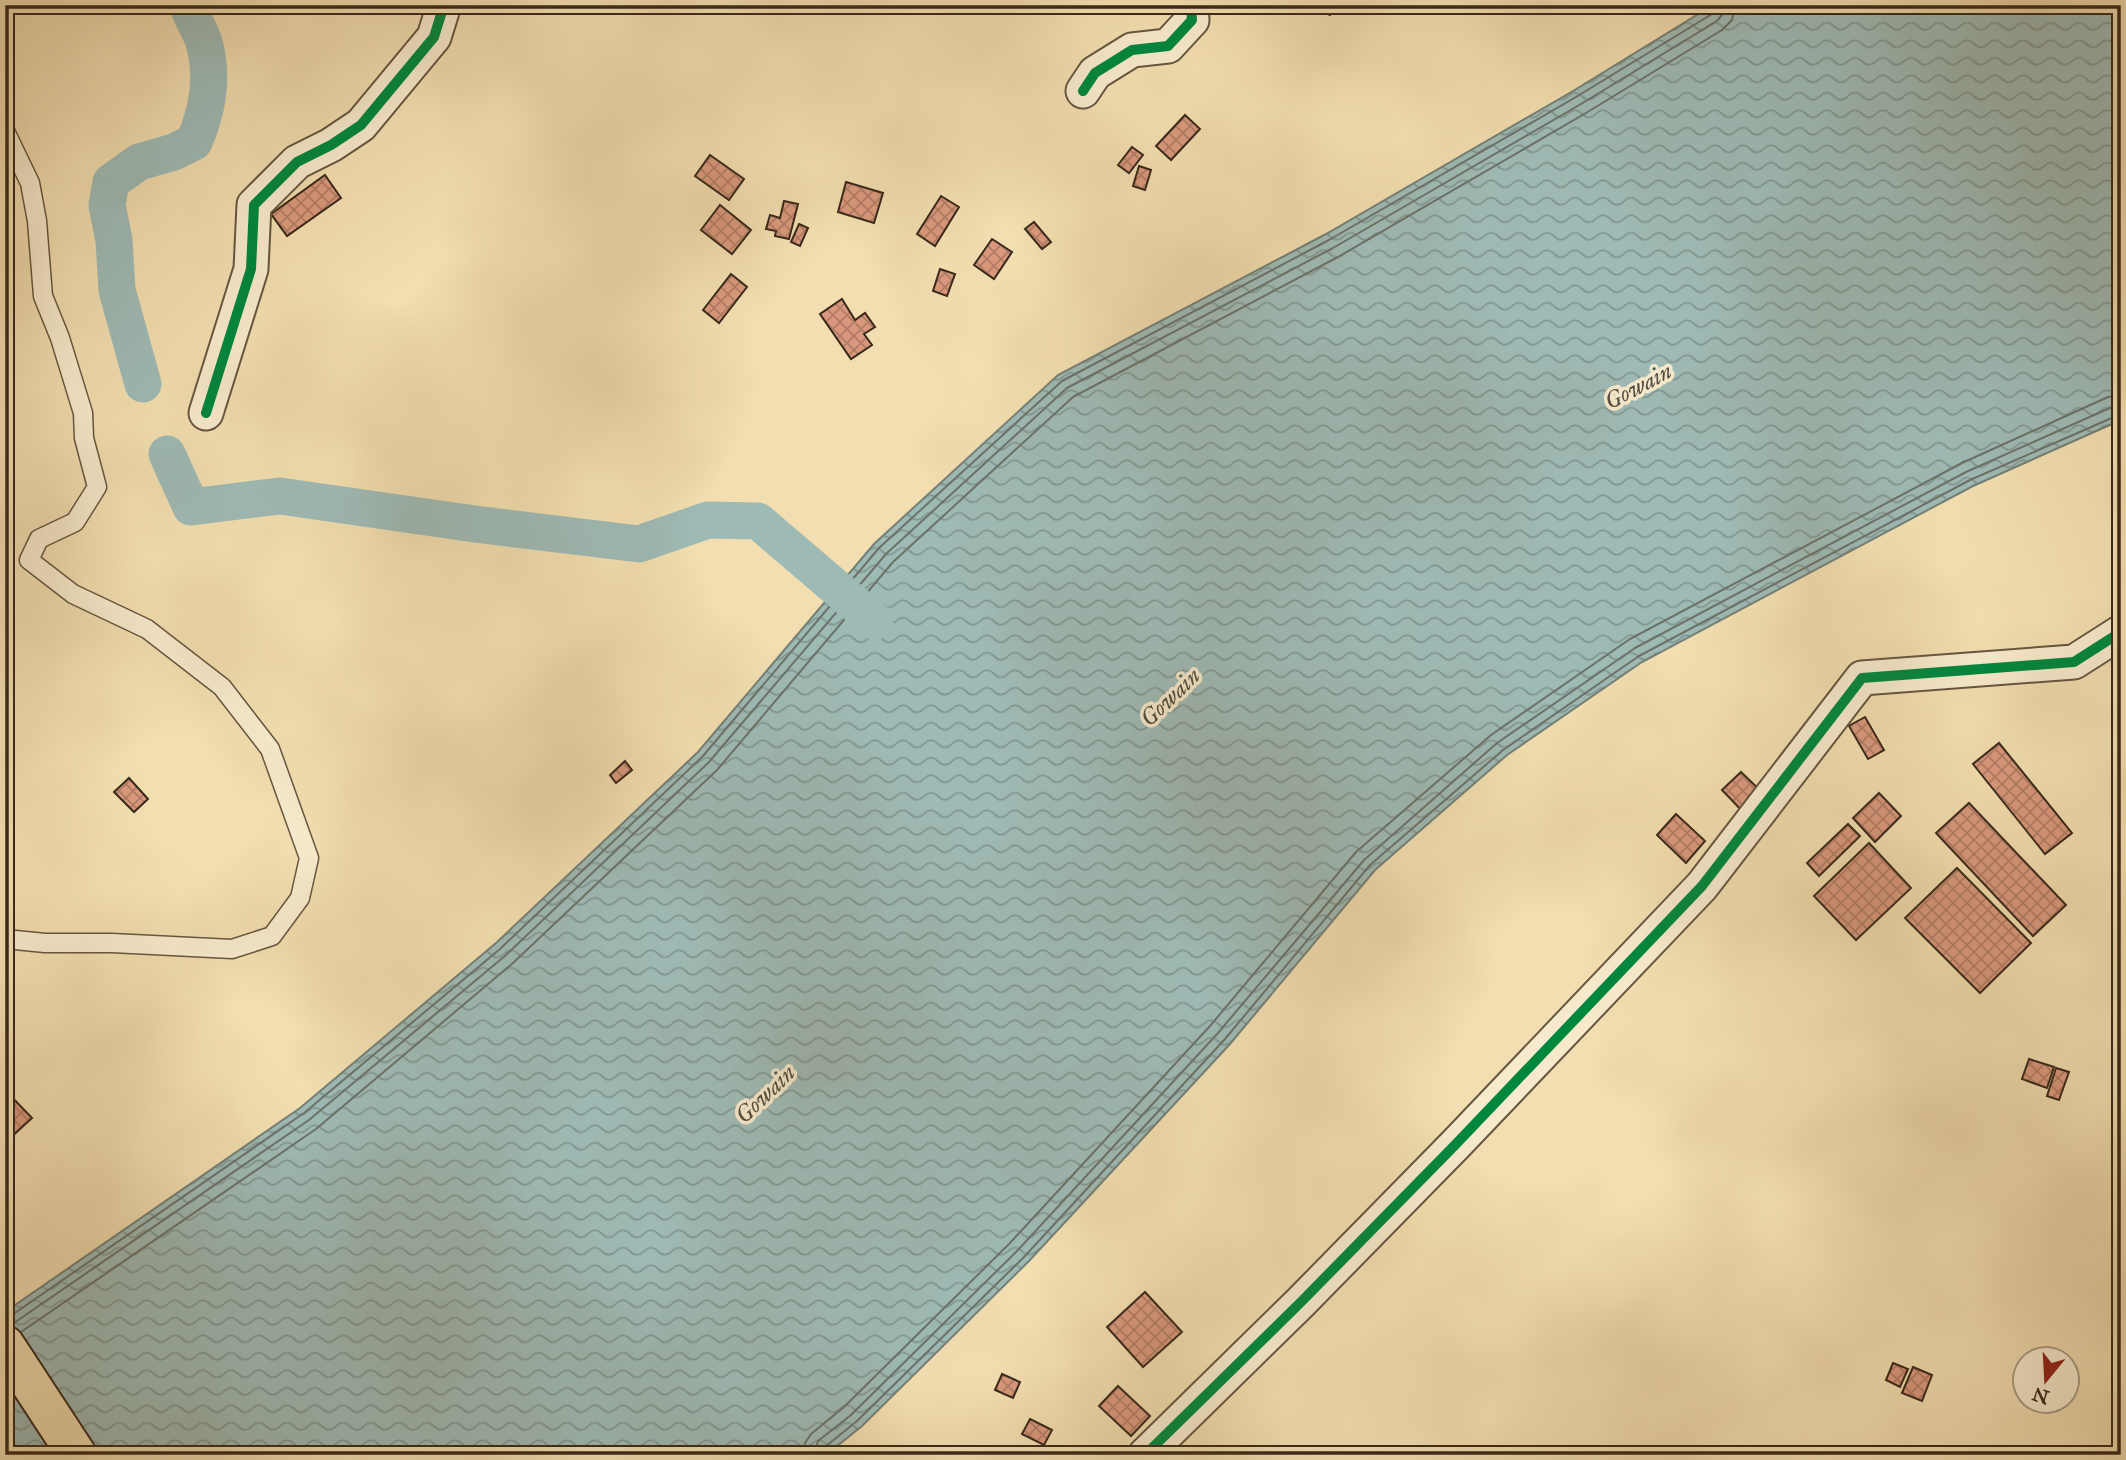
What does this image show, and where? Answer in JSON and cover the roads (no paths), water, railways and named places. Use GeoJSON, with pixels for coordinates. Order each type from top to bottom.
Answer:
{"type":"FeatureCollection","features":[{"type":"Feature","properties":{"kind":"highway"},"geometry":{"type":"LineString","coordinates":[[5,1345],[77,1455]]}},
{"type":"Feature","properties":{"kind":"street"},"geometry":{"type":"LineString","coordinates":[[206,413],[251,270],[254,205],[297,162],[331,145],[361,125],[434,37],[444,5]]}},
{"type":"Feature","properties":{"kind":"street"},"geometry":{"type":"LineString","coordinates":[[1083,91],[1095,73],[1132,50],[1168,46],[1192,20],[1191,5]]}},
{"type":"Feature","properties":{"kind":"street"},"geometry":{"type":"LineString","coordinates":[[1145,1455],[1388,1213],[1702,886],[1862,678],[2074,662],[2121,632]]}},
{"type":"Feature","properties":{"kind":"lane"},"geometry":{"type":"LineString","coordinates":[[5,131],[30,183],[37,221],[43,296],[60,338],[83,413],[84,438],[97,487],[75,522],[38,539],[29,559],[73,594],[147,629],[222,687],[270,750],[309,858],[300,898],[272,936],[232,949],[112,943],[45,943],[5,939]]}},
{"type":"Feature","properties":{"kind":"water","name":"Gowain"},"geometry":{"type":"Polygon","coordinates":[[[1713,5],[2121,5],[2121,420],[1973,486],[1642,662],[1507,755],[1375,870],[1230,1044],[1029,1261],[862,1426],[826,1455],[5,1455],[5,1312],[300,1108],[496,943],[698,752],[874,544],[1058,375],[1326,234],[1573,91],[1713,5]]]}},
{"type":"Feature","properties":{"kind":"waterway"},"geometry":{"type":"LineString","coordinates":[[143,384],[117,290],[114,240],[107,205],[111,182],[139,162],[174,152],[194,142],[205,107],[208,70],[204,41],[188,5]]}},
{"type":"Feature","properties":{"kind":"waterway"},"geometry":{"type":"LineString","coordinates":[[167,454],[191,507],[280,496],[639,544],[708,520],[758,521],[875,621]]}}]}
